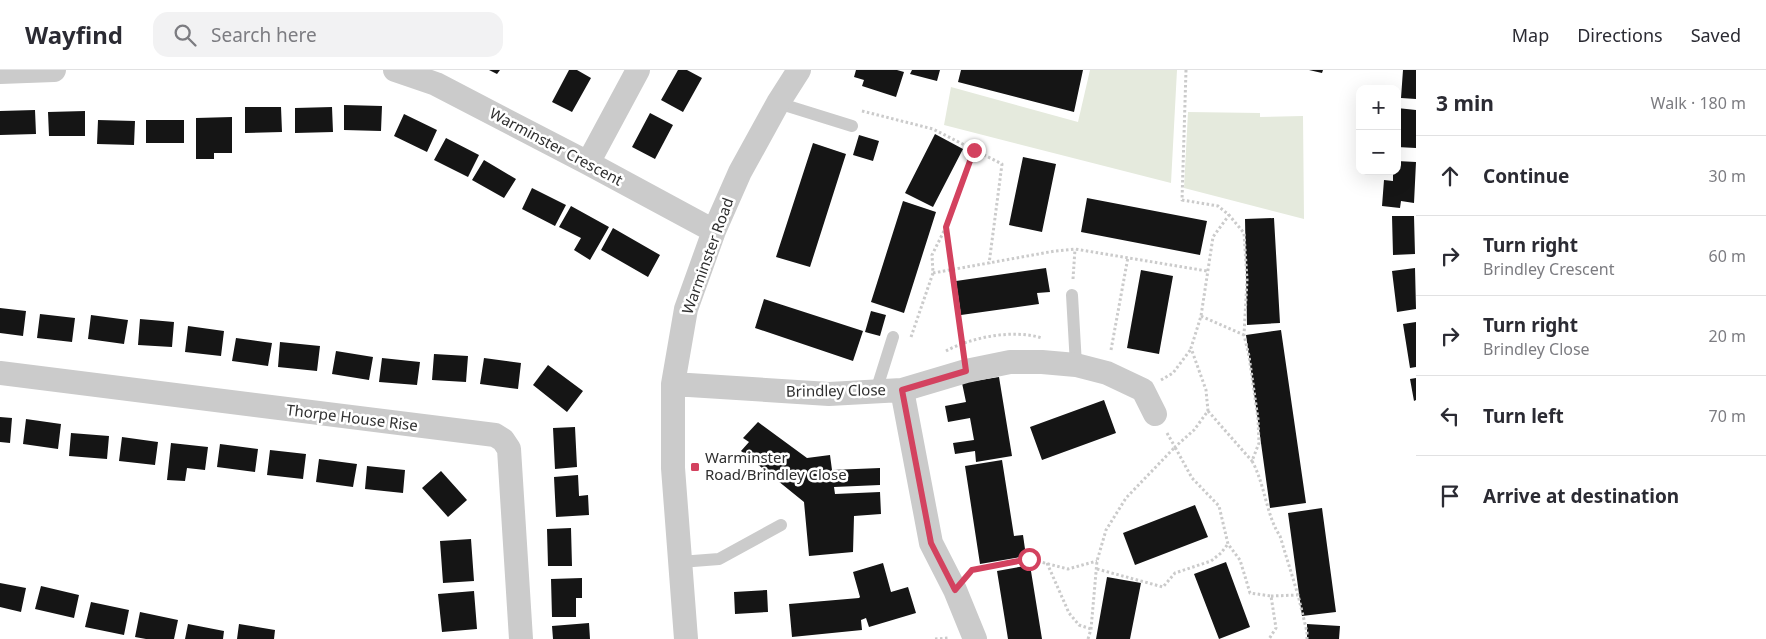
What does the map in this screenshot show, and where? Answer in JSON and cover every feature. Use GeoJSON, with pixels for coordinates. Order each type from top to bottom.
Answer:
{"type":"FeatureCollection","features":[{"type":"Feature","properties":{"kind":"street"},"geometry":{"type":"LineString","coordinates":[[0,72],[54,70]]}},
{"type":"Feature","properties":{"kind":"street","name":"Warminster Crescent"},"geometry":{"type":"LineString","coordinates":[[395,70],[436,84],[714,231]]}},
{"type":"Feature","properties":{"kind":"street"},"geometry":{"type":"LineString","coordinates":[[588,163],[638,70]]}},
{"type":"Feature","properties":{"kind":"street","name":"Warminster Road"},"geometry":{"type":"LineString","coordinates":[[686,639],[673,468],[673,384],[686,309],[714,231],[740,172],[778,103],[799,70]]}},
{"type":"Feature","properties":{"kind":"street","name":"Brindley Close"},"geometry":{"type":"LineString","coordinates":[[673,384],[829,394],[902,390],[966,371],[1010,362],[1076,365],[1107,373],[1143,390]]}},
{"type":"Feature","properties":{"kind":"street","name":"Thorpe House Rise"},"geometry":{"type":"LineString","coordinates":[[0,374],[494,436],[503,440],[509,449],[521,639]]}},
{"type":"Feature","properties":{"kind":"street"},"geometry":{"type":"LineString","coordinates":[[902,390],[931,543],[955,590],[975,639]]}},
{"type":"Feature","properties":{"kind":"street"},"geometry":{"type":"LineString","coordinates":[[1143,390],[1155,414]]}},
{"type":"Feature","properties":{"kind":"lane"},"geometry":{"type":"LineString","coordinates":[[778,103],[852,126]]}},
{"type":"Feature","properties":{"kind":"lane"},"geometry":{"type":"LineString","coordinates":[[1072,295],[1076,365]]}},
{"type":"Feature","properties":{"kind":"lane"},"geometry":{"type":"LineString","coordinates":[[876,391],[893,337]]}},
{"type":"Feature","properties":{"kind":"lane"},"geometry":{"type":"LineString","coordinates":[[680,562],[719,560],[781,525]]}},
{"type":"Feature","properties":{"kind":"path"},"geometry":{"type":"LineString","coordinates":[[1186,70],[1182,200],[1218,206],[1229,215],[1244,233],[1247,280],[1244,336],[1249,356],[1260,443],[1252,461]]}},
{"type":"Feature","properties":{"kind":"path"},"geometry":{"type":"LineString","coordinates":[[859,111],[933,129],[1002,164],[989,264]]}},
{"type":"Feature","properties":{"kind":"path"},"geometry":{"type":"LineString","coordinates":[[893,337],[909,343],[933,272],[932,255],[946,227],[974,150]]}},
{"type":"Feature","properties":{"kind":"path"},"geometry":{"type":"LineString","coordinates":[[1143,390],[1173,373],[1191,348],[1201,316],[1213,237],[1229,215]]}},
{"type":"Feature","properties":{"kind":"path"},"geometry":{"type":"LineString","coordinates":[[946,227],[966,371]]}},
{"type":"Feature","properties":{"kind":"path"},"geometry":{"type":"LineString","coordinates":[[933,272],[1075,249],[1207,271]]}},
{"type":"Feature","properties":{"kind":"path"},"geometry":{"type":"LineString","coordinates":[[1072,295],[1075,249]]}},
{"type":"Feature","properties":{"kind":"path"},"geometry":{"type":"LineString","coordinates":[[1107,373],[1128,257]]}},
{"type":"Feature","properties":{"kind":"path"},"geometry":{"type":"LineString","coordinates":[[1201,316],[1244,336]]}},
{"type":"Feature","properties":{"kind":"path"},"geometry":{"type":"LineString","coordinates":[[1191,348],[1206,390],[1208,411],[1252,461],[1263,487],[1275,530],[1280,536],[1298,595],[1307,639]]}},
{"type":"Feature","properties":{"kind":"path"},"geometry":{"type":"LineString","coordinates":[[1088,639],[1091,629],[1097,561],[1106,530],[1126,498],[1194,430],[1208,411]]}},
{"type":"Feature","properties":{"kind":"path"},"geometry":{"type":"LineString","coordinates":[[1175,447],[1192,478],[1219,506],[1228,544],[1240,560],[1250,593],[1271,596],[1298,595]]}},
{"type":"Feature","properties":{"kind":"path"},"geometry":{"type":"LineString","coordinates":[[1097,569],[1163,587],[1174,573],[1211,561],[1228,544]]}},
{"type":"Feature","properties":{"kind":"path"},"geometry":{"type":"LineString","coordinates":[[955,590],[972,570],[1029,559],[1047,562],[1068,569],[1097,561]]}},
{"type":"Feature","properties":{"kind":"path"},"geometry":{"type":"LineString","coordinates":[[1047,562],[1069,613],[1079,625],[1091,629]]}},
{"type":"Feature","properties":{"kind":"path"},"geometry":{"type":"LineString","coordinates":[[1269,639],[1276,628],[1271,596]]}},
{"type":"Feature","properties":{"kind":"shaded area"},"geometry":{"type":"Polygon","coordinates":[[[1090,70],[1177,70],[1171,183],[944,125],[951,87],[1078,122],[1090,70]]]}},
{"type":"Feature","properties":{"kind":"shaded area"},"geometry":{"type":"Polygon","coordinates":[[[1188,112],[1260,113],[1260,117],[1303,116],[1304,219],[1184,188],[1188,112]]]}},
{"type":"Feature","properties":{"kind":"building"},"geometry":{"type":"Polygon","coordinates":[[[489,70],[500,70],[497,74],[489,70]]]}},
{"type":"Feature","properties":{"kind":"building"},"geometry":{"type":"Polygon","coordinates":[[[569,70],[577,70],[591,78],[572,112],[552,102],[569,70]]]}},
{"type":"Feature","properties":{"kind":"building"},"geometry":{"type":"Polygon","coordinates":[[[678,70],[687,70],[702,78],[683,112],[661,100],[678,70]]]}},
{"type":"Feature","properties":{"kind":"building"},"geometry":{"type":"Polygon","coordinates":[[[856,70],[897,70],[904,72],[896,97],[862,86],[864,80],[854,77],[856,70]]]}},
{"type":"Feature","properties":{"kind":"building"},"geometry":{"type":"Polygon","coordinates":[[[912,70],[940,70],[937,81],[910,74],[912,70]]]}},
{"type":"Feature","properties":{"kind":"building"},"geometry":{"type":"Polygon","coordinates":[[[961,70],[1083,70],[1074,112],[958,82],[961,70]]]}},
{"type":"Feature","properties":{"kind":"building"},"geometry":{"type":"Polygon","coordinates":[[[1309,70],[1323,70],[1322,73],[1309,70]]]}},
{"type":"Feature","properties":{"kind":"building"},"geometry":{"type":"Polygon","coordinates":[[[1403,70],[1416,70],[1416,99],[1401,98],[1403,70]]]}},
{"type":"Feature","properties":{"kind":"building"},"geometry":{"type":"Polygon","coordinates":[[[344,105],[382,106],[381,131],[344,130],[344,105]]]}},
{"type":"Feature","properties":{"kind":"building"},"geometry":{"type":"Polygon","coordinates":[[[245,107],[281,107],[282,132],[245,133],[245,107]]]}},
{"type":"Feature","properties":{"kind":"building"},"geometry":{"type":"Polygon","coordinates":[[[332,107],[333,132],[295,133],[295,108],[332,107]]]}},
{"type":"Feature","properties":{"kind":"building"},"geometry":{"type":"Polygon","coordinates":[[[1401,108],[1416,110],[1416,148],[1401,147],[1401,108]]]}},
{"type":"Feature","properties":{"kind":"building"},"geometry":{"type":"Polygon","coordinates":[[[35,110],[36,134],[0,135],[0,111],[35,110]]]}},
{"type":"Feature","properties":{"kind":"building"},"geometry":{"type":"Polygon","coordinates":[[[85,111],[85,136],[49,136],[48,112],[85,111]]]}},
{"type":"Feature","properties":{"kind":"building"},"geometry":{"type":"Polygon","coordinates":[[[650,113],[673,125],[655,159],[632,147],[650,113]]]}},
{"type":"Feature","properties":{"kind":"building"},"geometry":{"type":"Polygon","coordinates":[[[404,114],[437,130],[427,152],[394,136],[404,114]]]}},
{"type":"Feature","properties":{"kind":"building"},"geometry":{"type":"Polygon","coordinates":[[[232,117],[232,153],[214,153],[214,159],[196,159],[196,118],[232,117]]]}},
{"type":"Feature","properties":{"kind":"building"},"geometry":{"type":"Polygon","coordinates":[[[98,120],[135,121],[134,145],[97,144],[98,120]]]}},
{"type":"Feature","properties":{"kind":"building"},"geometry":{"type":"Polygon","coordinates":[[[146,120],[184,120],[184,143],[146,143],[146,120]]]}},
{"type":"Feature","properties":{"kind":"building"},"geometry":{"type":"Polygon","coordinates":[[[935,134],[963,149],[933,207],[905,193],[935,134]]]}},
{"type":"Feature","properties":{"kind":"building"},"geometry":{"type":"Polygon","coordinates":[[[859,135],[879,141],[873,161],[853,155],[859,135]]]}},
{"type":"Feature","properties":{"kind":"building"},"geometry":{"type":"Polygon","coordinates":[[[446,138],[479,155],[468,177],[434,160],[446,138]]]}},
{"type":"Feature","properties":{"kind":"building"},"geometry":{"type":"Polygon","coordinates":[[[813,143],[846,154],[810,267],[776,257],[813,143]]]}},
{"type":"Feature","properties":{"kind":"building"},"geometry":{"type":"Polygon","coordinates":[[[1023,157],[1056,164],[1042,232],[1009,225],[1023,157]]]}},
{"type":"Feature","properties":{"kind":"building"},"geometry":{"type":"Polygon","coordinates":[[[484,160],[516,179],[504,198],[472,180],[484,160]]]}},
{"type":"Feature","properties":{"kind":"building"},"geometry":{"type":"Polygon","coordinates":[[[1401,161],[1416,162],[1414,203],[1401,201],[1400,208],[1382,206],[1384,180],[1393,181],[1393,175],[1401,175],[1401,161]]]}},
{"type":"Feature","properties":{"kind":"building"},"geometry":{"type":"Polygon","coordinates":[[[532,188],[566,205],[555,226],[522,209],[532,188]]]}},
{"type":"Feature","properties":{"kind":"building"},"geometry":{"type":"Polygon","coordinates":[[[1087,198],[1207,221],[1200,255],[1081,232],[1087,198]]]}},
{"type":"Feature","properties":{"kind":"building"},"geometry":{"type":"Polygon","coordinates":[[[903,201],[936,212],[904,313],[871,302],[903,201]]]}},
{"type":"Feature","properties":{"kind":"building"},"geometry":{"type":"Polygon","coordinates":[[[571,206],[609,227],[590,260],[574,250],[581,238],[559,227],[571,206]]]}},
{"type":"Feature","properties":{"kind":"building"},"geometry":{"type":"Polygon","coordinates":[[[1392,216],[1414,216],[1415,254],[1393,255],[1392,216]]]}},
{"type":"Feature","properties":{"kind":"building"},"geometry":{"type":"Polygon","coordinates":[[[1274,218],[1280,323],[1247,325],[1245,219],[1274,218]]]}},
{"type":"Feature","properties":{"kind":"building"},"geometry":{"type":"Polygon","coordinates":[[[613,228],[660,255],[648,277],[601,250],[613,228]]]}},
{"type":"Feature","properties":{"kind":"building"},"geometry":{"type":"Polygon","coordinates":[[[1046,268],[1050,292],[1037,293],[1039,304],[961,315],[956,281],[1046,268]]]}},
{"type":"Feature","properties":{"kind":"building"},"geometry":{"type":"Polygon","coordinates":[[[1415,268],[1416,309],[1397,312],[1392,271],[1415,268]]]}},
{"type":"Feature","properties":{"kind":"building"},"geometry":{"type":"Polygon","coordinates":[[[1141,270],[1173,276],[1159,354],[1127,348],[1141,270]]]}},
{"type":"Feature","properties":{"kind":"building"},"geometry":{"type":"Polygon","coordinates":[[[764,299],[863,331],[853,361],[755,328],[764,299]]]}},
{"type":"Feature","properties":{"kind":"building"},"geometry":{"type":"Polygon","coordinates":[[[0,308],[26,311],[23,336],[0,333],[0,308]]]}},
{"type":"Feature","properties":{"kind":"building"},"geometry":{"type":"Polygon","coordinates":[[[871,311],[886,315],[880,336],[865,332],[871,311]]]}},
{"type":"Feature","properties":{"kind":"building"},"geometry":{"type":"Polygon","coordinates":[[[40,314],[75,318],[72,342],[37,338],[40,314]]]}},
{"type":"Feature","properties":{"kind":"building"},"geometry":{"type":"Polygon","coordinates":[[[91,315],[128,320],[124,344],[88,339],[91,315]]]}},
{"type":"Feature","properties":{"kind":"building"},"geometry":{"type":"Polygon","coordinates":[[[140,319],[174,322],[172,347],[138,345],[140,319]]]}},
{"type":"Feature","properties":{"kind":"building"},"geometry":{"type":"Polygon","coordinates":[[[1416,322],[1416,367],[1410,368],[1403,324],[1416,322]]]}},
{"type":"Feature","properties":{"kind":"building"},"geometry":{"type":"Polygon","coordinates":[[[188,326],[224,331],[221,356],[185,352],[188,326]]]}},
{"type":"Feature","properties":{"kind":"building"},"geometry":{"type":"Polygon","coordinates":[[[1281,330],[1306,503],[1270,508],[1246,335],[1281,330]]]}},
{"type":"Feature","properties":{"kind":"building"},"geometry":{"type":"Polygon","coordinates":[[[236,338],[272,343],[268,366],[232,361],[236,338]]]}},
{"type":"Feature","properties":{"kind":"building"},"geometry":{"type":"Polygon","coordinates":[[[280,342],[320,346],[317,371],[278,367],[280,342]]]}},
{"type":"Feature","properties":{"kind":"building"},"geometry":{"type":"Polygon","coordinates":[[[336,351],[373,357],[369,380],[332,374],[336,351]]]}},
{"type":"Feature","properties":{"kind":"building"},"geometry":{"type":"Polygon","coordinates":[[[434,354],[468,356],[466,382],[432,380],[434,354]]]}},
{"type":"Feature","properties":{"kind":"building"},"geometry":{"type":"Polygon","coordinates":[[[382,358],[420,362],[417,385],[379,382],[382,358]]]}},
{"type":"Feature","properties":{"kind":"building"},"geometry":{"type":"Polygon","coordinates":[[[484,358],[521,363],[518,389],[480,384],[484,358]]]}},
{"type":"Feature","properties":{"kind":"building"},"geometry":{"type":"Polygon","coordinates":[[[548,365],[583,391],[567,412],[533,385],[548,365]]]}},
{"type":"Feature","properties":{"kind":"building"},"geometry":{"type":"Polygon","coordinates":[[[999,377],[1012,456],[976,462],[975,451],[955,454],[953,443],[974,440],[970,418],[948,422],[945,406],[966,402],[962,383],[999,377]]]}},
{"type":"Feature","properties":{"kind":"building"},"geometry":{"type":"Polygon","coordinates":[[[1416,378],[1416,400],[1414,401],[1410,379],[1416,378]]]}},
{"type":"Feature","properties":{"kind":"building"},"geometry":{"type":"Polygon","coordinates":[[[1104,400],[1116,433],[1042,460],[1030,427],[1104,400]]]}},
{"type":"Feature","properties":{"kind":"building"},"geometry":{"type":"Polygon","coordinates":[[[0,417],[12,418],[10,443],[0,442],[0,417]]]}},
{"type":"Feature","properties":{"kind":"building"},"geometry":{"type":"Polygon","coordinates":[[[26,419],[61,424],[58,449],[23,444],[26,419]]]}},
{"type":"Feature","properties":{"kind":"building"},"geometry":{"type":"Polygon","coordinates":[[[758,422],[807,458],[830,455],[832,470],[880,468],[880,485],[834,487],[835,494],[880,492],[881,514],[854,516],[853,552],[809,556],[804,502],[741,451],[749,442],[743,438],[758,422]]]}},
{"type":"Feature","properties":{"kind":"building"},"geometry":{"type":"Polygon","coordinates":[[[575,427],[577,467],[555,469],[553,428],[575,427]]]}},
{"type":"Feature","properties":{"kind":"building"},"geometry":{"type":"Polygon","coordinates":[[[71,433],[109,436],[107,459],[69,456],[71,433]]]}},
{"type":"Feature","properties":{"kind":"building"},"geometry":{"type":"Polygon","coordinates":[[[122,437],[158,442],[155,465],[119,461],[122,437]]]}},
{"type":"Feature","properties":{"kind":"building"},"geometry":{"type":"Polygon","coordinates":[[[171,443],[208,447],[205,470],[187,468],[185,481],[167,480],[171,443]]]}},
{"type":"Feature","properties":{"kind":"building"},"geometry":{"type":"Polygon","coordinates":[[[220,444],[258,449],[255,472],[217,467],[220,444]]]}},
{"type":"Feature","properties":{"kind":"building"},"geometry":{"type":"Polygon","coordinates":[[[270,450],[306,454],[303,479],[267,475],[270,450]]]}},
{"type":"Feature","properties":{"kind":"building"},"geometry":{"type":"Polygon","coordinates":[[[319,459],[357,464],[353,487],[316,482],[319,459]]]}},
{"type":"Feature","properties":{"kind":"building"},"geometry":{"type":"Polygon","coordinates":[[[1002,460],[1014,536],[1023,535],[1026,556],[980,564],[965,466],[1002,460]]]}},
{"type":"Feature","properties":{"kind":"building"},"geometry":{"type":"Polygon","coordinates":[[[367,466],[405,470],[403,493],[365,489],[367,466]]]}},
{"type":"Feature","properties":{"kind":"building"},"geometry":{"type":"Polygon","coordinates":[[[441,471],[467,500],[448,517],[422,488],[441,471]]]}},
{"type":"Feature","properties":{"kind":"building"},"geometry":{"type":"Polygon","coordinates":[[[578,475],[579,496],[588,495],[589,515],[556,517],[554,477],[578,475]]]}},
{"type":"Feature","properties":{"kind":"building"},"geometry":{"type":"Polygon","coordinates":[[[1195,505],[1208,537],[1135,565],[1123,533],[1195,505]]]}},
{"type":"Feature","properties":{"kind":"building"},"geometry":{"type":"Polygon","coordinates":[[[1322,508],[1336,612],[1302,616],[1288,513],[1322,508]]]}},
{"type":"Feature","properties":{"kind":"building"},"geometry":{"type":"Polygon","coordinates":[[[571,528],[572,566],[548,566],[547,529],[571,528]]]}},
{"type":"Feature","properties":{"kind":"building"},"geometry":{"type":"Polygon","coordinates":[[[471,539],[474,581],[443,583],[440,541],[471,539]]]}},
{"type":"Feature","properties":{"kind":"building"},"geometry":{"type":"Polygon","coordinates":[[[1226,562],[1250,627],[1219,639],[1194,574],[1226,562]]]}},
{"type":"Feature","properties":{"kind":"building"},"geometry":{"type":"Polygon","coordinates":[[[883,563],[891,592],[908,587],[916,613],[869,627],[866,618],[861,620],[862,630],[792,637],[789,604],[859,598],[853,572],[883,563]]]}},
{"type":"Feature","properties":{"kind":"building"},"geometry":{"type":"Polygon","coordinates":[[[1030,565],[1042,639],[1008,639],[997,571],[1030,565]]]}},
{"type":"Feature","properties":{"kind":"building"},"geometry":{"type":"Polygon","coordinates":[[[1107,577],[1141,583],[1130,639],[1096,639],[1107,577]]]}},
{"type":"Feature","properties":{"kind":"building"},"geometry":{"type":"Polygon","coordinates":[[[582,578],[582,598],[576,598],[576,617],[552,617],[551,579],[582,578]]]}},
{"type":"Feature","properties":{"kind":"building"},"geometry":{"type":"Polygon","coordinates":[[[0,583],[26,588],[21,612],[0,607],[0,583]]]}},
{"type":"Feature","properties":{"kind":"building"},"geometry":{"type":"Polygon","coordinates":[[[41,586],[79,595],[74,618],[35,609],[41,586]]]}},
{"type":"Feature","properties":{"kind":"building"},"geometry":{"type":"Polygon","coordinates":[[[767,590],[768,612],[735,614],[734,592],[767,590]]]}},
{"type":"Feature","properties":{"kind":"building"},"geometry":{"type":"Polygon","coordinates":[[[474,591],[477,629],[442,632],[438,594],[474,591]]]}},
{"type":"Feature","properties":{"kind":"building"},"geometry":{"type":"Polygon","coordinates":[[[91,602],[129,610],[124,635],[85,627],[91,602]]]}},
{"type":"Feature","properties":{"kind":"building"},"geometry":{"type":"Polygon","coordinates":[[[140,612],[178,620],[174,639],[135,637],[140,612]]]}},
{"type":"Feature","properties":{"kind":"building"},"geometry":{"type":"Polygon","coordinates":[[[589,623],[590,639],[553,639],[552,626],[589,623]]]}},
{"type":"Feature","properties":{"kind":"building"},"geometry":{"type":"Polygon","coordinates":[[[188,624],[224,631],[223,639],[185,639],[188,624]]]}},
{"type":"Feature","properties":{"kind":"building"},"geometry":{"type":"Polygon","coordinates":[[[239,624],[275,630],[274,639],[237,639],[239,624]]]}},
{"type":"Feature","properties":{"kind":"building"},"geometry":{"type":"Polygon","coordinates":[[[1307,624],[1340,626],[1339,639],[1307,639],[1307,624]]]}},
{"type":"Feature","properties":{"kind":"place","name":"Warminster Road/Brindley Close"},"geometry":{"type":"Point","coordinates":[695,467]}},
{"type":"Feature","properties":{"kind":"route"},"geometry":{"type":"LineString","coordinates":[[974,150],[946,227],[966,371],[902,390],[931,543],[955,590],[972,570],[1029,559]]}}]}
